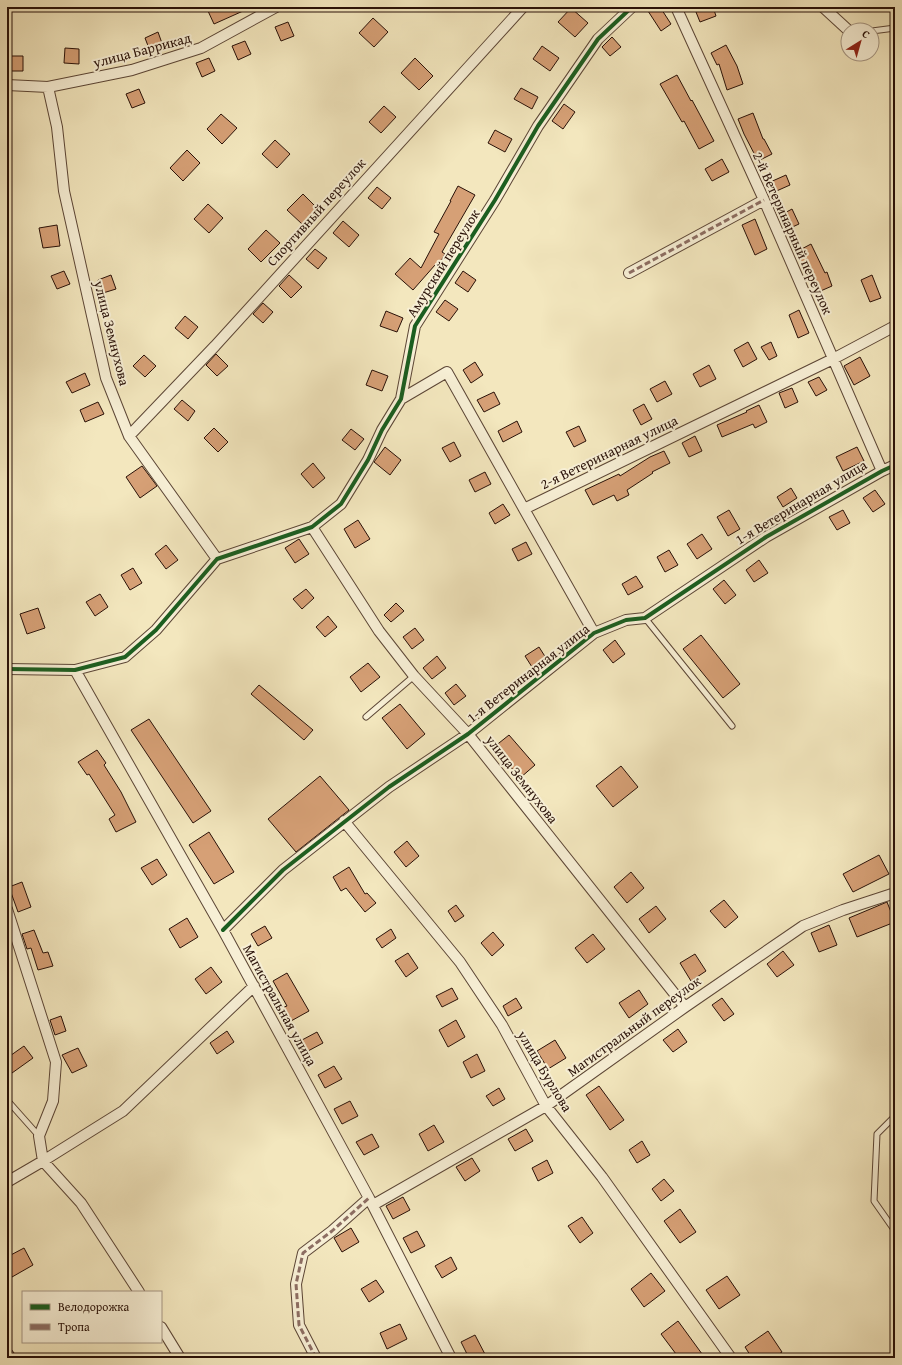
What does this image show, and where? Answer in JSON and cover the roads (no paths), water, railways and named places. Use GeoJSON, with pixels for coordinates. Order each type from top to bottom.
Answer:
{"type":"FeatureCollection","features":[{"type":"Feature","properties":{"kind":"street","name":"улица Баррикад"},"geometry":{"type":"LineString","coordinates":[[7,85],[48,87],[132,70],[201,48],[276,7]]}},
{"type":"Feature","properties":{"kind":"street","name":"Спортивный переулок"},"geometry":{"type":"LineString","coordinates":[[129,436],[215,346],[523,7]]}},
{"type":"Feature","properties":{"kind":"street","name":"Амурский переулок"},"geometry":{"type":"LineString","coordinates":[[217,559],[312,527],[341,504],[368,460],[382,430],[401,399],[415,326],[495,200],[543,120],[598,39],[632,7]]}},
{"type":"Feature","properties":{"kind":"street","name":"2-й Ветеринарный переулок"},"geometry":{"type":"LineString","coordinates":[[676,7],[764,200],[882,471]]}},
{"type":"Feature","properties":{"kind":"street"},"geometry":{"type":"LineString","coordinates":[[823,7],[840,23]]}},
{"type":"Feature","properties":{"kind":"street","name":"улица Земнухова"},"geometry":{"type":"LineString","coordinates":[[48,87],[58,127],[64,191],[106,378],[129,436],[217,559]]}},
{"type":"Feature","properties":{"kind":"street"},"geometry":{"type":"LineString","coordinates":[[629,272],[764,200]]}},
{"type":"Feature","properties":{"kind":"street","name":"2-я Ветеринарная улица"},"geometry":{"type":"LineString","coordinates":[[524,509],[833,359],[895,326]]}},
{"type":"Feature","properties":{"kind":"street"},"geometry":{"type":"LineString","coordinates":[[401,399],[447,372],[594,633]]}},
{"type":"Feature","properties":{"kind":"street","name":"1-я Ветеринарная улица"},"geometry":{"type":"LineString","coordinates":[[223,930],[284,870],[344,821],[389,787],[468,734],[594,633],[626,620],[645,618],[766,538],[895,465]]}},
{"type":"Feature","properties":{"kind":"street","name":"улица Земнухова"},"geometry":{"type":"LineString","coordinates":[[312,527],[379,630],[414,676],[468,734],[685,1007]]}},
{"type":"Feature","properties":{"kind":"street"},"geometry":{"type":"LineString","coordinates":[[7,669],[75,670],[125,657],[156,630],[217,559]]}},
{"type":"Feature","properties":{"kind":"street","name":"Магистральная улица"},"geometry":{"type":"LineString","coordinates":[[75,670],[254,986],[371,1202],[452,1358]]}},
{"type":"Feature","properties":{"kind":"street","name":"улица Бурлова"},"geometry":{"type":"LineString","coordinates":[[344,821],[460,962],[502,1025],[546,1106],[602,1177],[731,1358]]}},
{"type":"Feature","properties":{"kind":"street","name":"Магистральный переулок"},"geometry":{"type":"LineString","coordinates":[[316,1358],[299,1325],[296,1284],[303,1253],[371,1202],[546,1106],[685,1007],[803,926],[843,910],[895,893]]}},
{"type":"Feature","properties":{"kind":"street"},"geometry":{"type":"LineString","coordinates":[[7,909],[56,1062],[53,1101],[39,1136],[43,1161],[81,1203],[138,1291]]}},
{"type":"Feature","properties":{"kind":"street"},"geometry":{"type":"LineString","coordinates":[[7,1182],[123,1111],[254,986]]}},
{"type":"Feature","properties":{"kind":"street"},"geometry":{"type":"LineString","coordinates":[[162,1329],[180,1358]]}},
{"type":"Feature","properties":{"kind":"lane"},"geometry":{"type":"LineString","coordinates":[[880,30],[895,28]]}},
{"type":"Feature","properties":{"kind":"lane"},"geometry":{"type":"LineString","coordinates":[[645,618],[732,726]]}},
{"type":"Feature","properties":{"kind":"lane"},"geometry":{"type":"LineString","coordinates":[[366,717],[414,676]]}},
{"type":"Feature","properties":{"kind":"lane"},"geometry":{"type":"LineString","coordinates":[[7,1100],[39,1136]]}},
{"type":"Feature","properties":{"kind":"lane"},"geometry":{"type":"LineString","coordinates":[[895,1116],[877,1134],[874,1201],[895,1231]]}}]}
